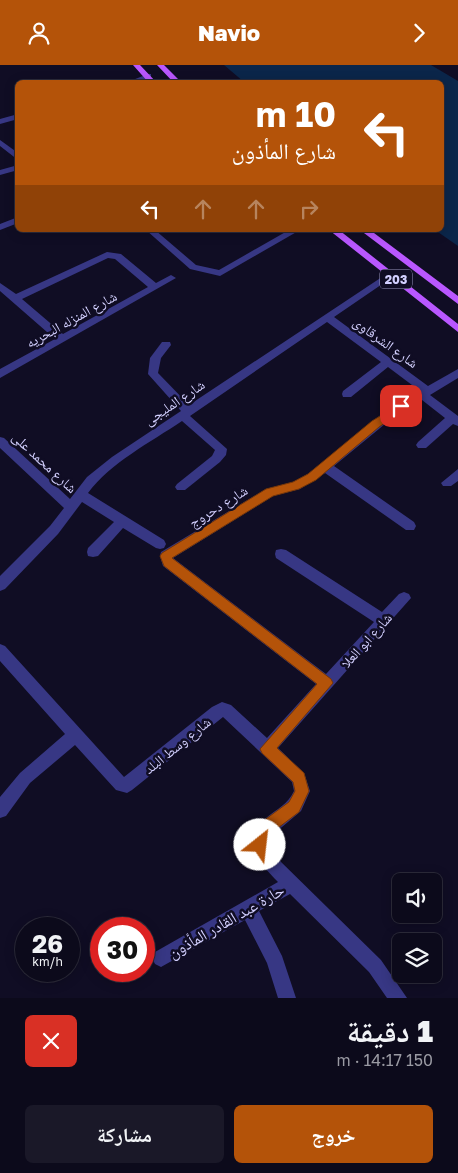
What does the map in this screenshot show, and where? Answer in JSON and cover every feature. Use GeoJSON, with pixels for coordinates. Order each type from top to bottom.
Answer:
{"type":"FeatureCollection","features":[{"type":"Feature","properties":{"kind":"main road"},"geometry":{"type":"LineString","coordinates":[[136,65],[151,80]]}},
{"type":"Feature","properties":{"kind":"main road"},"geometry":{"type":"LineString","coordinates":[[160,65],[176,80]]}},
{"type":"Feature","properties":{"kind":"main road","name":"203"},"geometry":{"type":"LineString","coordinates":[[336,232],[458,329]]}},
{"type":"Feature","properties":{"kind":"main road","name":"203"},"geometry":{"type":"LineString","coordinates":[[367,232],[458,301]]}},
{"type":"Feature","properties":{"kind":"street"},"geometry":{"type":"LineString","coordinates":[[137,80],[148,76]]}},
{"type":"Feature","properties":{"kind":"street"},"geometry":{"type":"LineString","coordinates":[[0,121],[15,117]]}},
{"type":"Feature","properties":{"kind":"street"},"geometry":{"type":"LineString","coordinates":[[0,142],[15,155]]}},
{"type":"Feature","properties":{"kind":"street"},"geometry":{"type":"LineString","coordinates":[[0,173],[15,168]]}},
{"type":"Feature","properties":{"kind":"street"},"geometry":{"type":"LineString","coordinates":[[0,227],[15,221]]}},
{"type":"Feature","properties":{"kind":"street"},"geometry":{"type":"LineString","coordinates":[[152,232],[193,267],[220,273],[292,232]]}},
{"type":"Feature","properties":{"kind":"street"},"geometry":{"type":"LineString","coordinates":[[14,299],[107,255],[118,256],[154,287]]}},
{"type":"Feature","properties":{"kind":"street","name":"شارع المليجى"},"geometry":{"type":"LineString","coordinates":[[0,585],[54,530],[91,480],[116,459],[391,274]]}},
{"type":"Feature","properties":{"kind":"street","name":"شارع المنزله البحريه"},"geometry":{"type":"LineString","coordinates":[[0,374],[171,278]]}},
{"type":"Feature","properties":{"kind":"street"},"geometry":{"type":"LineString","coordinates":[[0,286],[62,339]]}},
{"type":"Feature","properties":{"kind":"street","name":"شارع الشرقاوى"},"geometry":{"type":"LineString","coordinates":[[327,317],[388,362],[456,420]]}},
{"type":"Feature","properties":{"kind":"street"},"geometry":{"type":"LineString","coordinates":[[166,345],[157,353],[152,363],[153,374],[185,413],[221,449],[220,455],[216,459],[181,487]]}},
{"type":"Feature","properties":{"kind":"street"},"geometry":{"type":"LineString","coordinates":[[347,394],[388,362]]}},
{"type":"Feature","properties":{"kind":"street","name":"شارع دحروج"},"geometry":{"type":"LineString","coordinates":[[326,683],[168,563],[166,556],[270,492],[296,486],[326,467],[376,424],[458,373]]}},
{"type":"Feature","properties":{"kind":"street"},"geometry":{"type":"LineString","coordinates":[[422,445],[456,420]]}},
{"type":"Feature","properties":{"kind":"street","name":"شارع محمد على"},"geometry":{"type":"LineString","coordinates":[[0,441],[70,506]]}},
{"type":"Feature","properties":{"kind":"street"},"geometry":{"type":"LineString","coordinates":[[326,467],[410,526]]}},
{"type":"Feature","properties":{"kind":"street"},"geometry":{"type":"LineString","coordinates":[[447,483],[458,474]]}},
{"type":"Feature","properties":{"kind":"street"},"geometry":{"type":"LineString","coordinates":[[79,495],[160,544]]}},
{"type":"Feature","properties":{"kind":"street"},"geometry":{"type":"LineString","coordinates":[[93,552],[122,521]]}},
{"type":"Feature","properties":{"kind":"street"},"geometry":{"type":"LineString","coordinates":[[281,553],[384,620]]}},
{"type":"Feature","properties":{"kind":"street","name":"شارع ابو العلا"},"geometry":{"type":"LineString","coordinates":[[267,749],[404,598]]}},
{"type":"Feature","properties":{"kind":"street"},"geometry":{"type":"LineString","coordinates":[[0,651],[76,735],[29,774],[0,809]]}},
{"type":"Feature","properties":{"kind":"street","name":"شارع وسط البلد"},"geometry":{"type":"LineString","coordinates":[[76,735],[116,782],[127,785],[222,709],[267,749]]}},
{"type":"Feature","properties":{"kind":"street"},"geometry":{"type":"LineString","coordinates":[[267,749],[299,778],[302,791],[294,807],[264,830],[260,845],[272,865],[375,966],[398,998]]}},
{"type":"Feature","properties":{"kind":"street","name":"حارة عبد القادر المأذون"},"geometry":{"type":"LineString","coordinates":[[161,958],[291,884]]}},
{"type":"Feature","properties":{"kind":"street"},"geometry":{"type":"LineString","coordinates":[[248,908],[267,940],[280,970],[287,998]]}},
{"type":"Feature","properties":{"kind":"water"},"geometry":{"type":"Polygon","coordinates":[[[224,65],[431,65],[458,81],[458,246],[438,232],[444,232],[444,80],[242,80],[224,65]]]}},
{"type":"Feature","properties":{"kind":"route"},"geometry":{"type":"LineString","coordinates":[[260,845],[264,830],[294,807],[302,791],[299,778],[267,749],[326,683],[168,563],[166,556],[270,492],[296,486],[312,477],[376,424],[401,406]]}}]}
